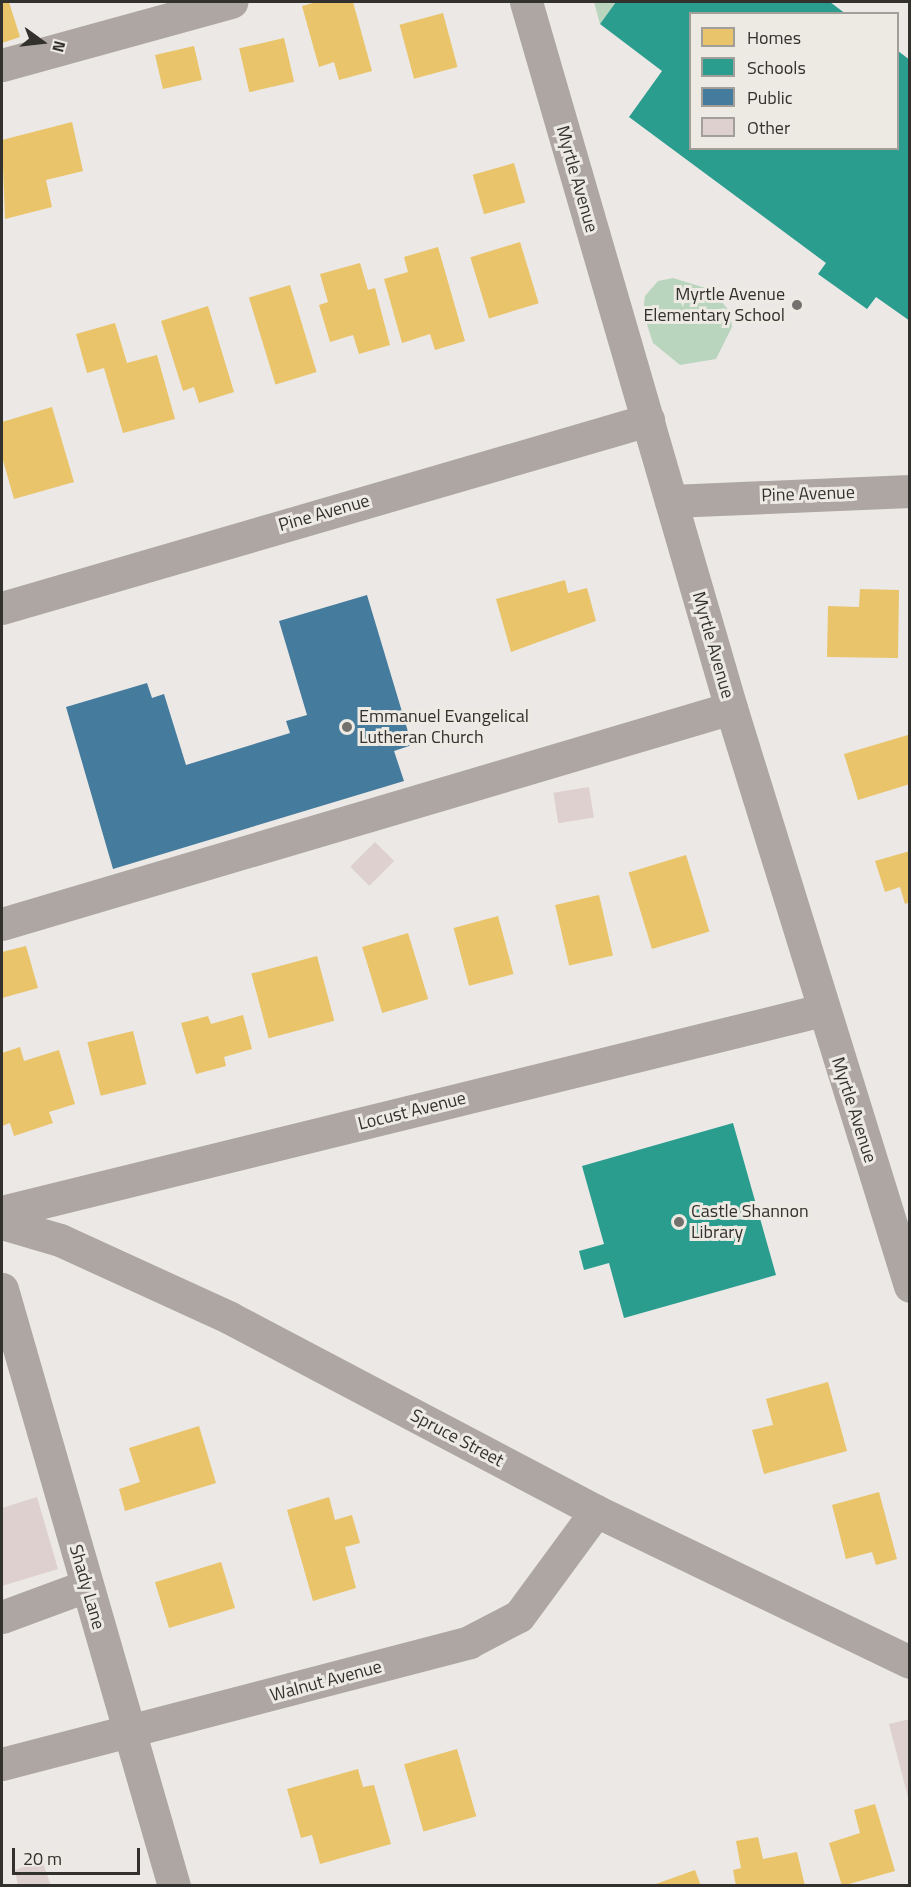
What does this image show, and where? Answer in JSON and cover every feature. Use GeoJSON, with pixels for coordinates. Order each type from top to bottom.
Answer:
{"type":"FeatureCollection","features":[{"type":"Feature","properties":{"kind":"street"},"geometry":{"type":"LineString","coordinates":[[2,65],[231,2]]}},
{"type":"Feature","properties":{"kind":"street","name":"Myrtle Avenue"},"geometry":{"type":"LineString","coordinates":[[526,2],[731,708],[822,1010],[907,1267]]}},
{"type":"Feature","properties":{"kind":"street","name":"Pine Avenue"},"geometry":{"type":"LineString","coordinates":[[2,608],[648,420]]}},
{"type":"Feature","properties":{"kind":"street","name":"Pine Avenue"},"geometry":{"type":"LineString","coordinates":[[671,501],[909,491]]}},
{"type":"Feature","properties":{"kind":"street"},"geometry":{"type":"LineString","coordinates":[[2,924],[731,708]]}},
{"type":"Feature","properties":{"kind":"street","name":"Locust Avenue"},"geometry":{"type":"LineString","coordinates":[[2,1212],[822,1010]]}},
{"type":"Feature","properties":{"kind":"street","name":"Spruce Street"},"geometry":{"type":"LineString","coordinates":[[2,1223],[60,1240],[230,1318],[596,1511],[909,1662]]}},
{"type":"Feature","properties":{"kind":"street","name":"Shady Lane"},"geometry":{"type":"LineString","coordinates":[[2,1288],[174,1886]]}},
{"type":"Feature","properties":{"kind":"street","name":"Walnut Avenue"},"geometry":{"type":"LineString","coordinates":[[2,1764],[129,1735],[469,1642],[519,1616],[596,1511]]}},
{"type":"Feature","properties":{"kind":"street"},"geometry":{"type":"LineString","coordinates":[[2,1617],[86,1586]]}},
{"type":"Feature","properties":{"kind":"green space"},"geometry":{"type":"Polygon","coordinates":[[[594,2],[616,2],[600,24],[594,2]]]}},
{"type":"Feature","properties":{"kind":"green space"},"geometry":{"type":"Polygon","coordinates":[[[673,278],[712,290],[730,312],[732,327],[716,359],[680,365],[653,343],[643,312],[645,296],[658,281],[673,278]]]}},
{"type":"Feature","properties":{"kind":"building: Homes"},"geometry":{"type":"Polygon","coordinates":[[[2,2],[9,2],[20,37],[2,43],[2,2]]]}},
{"type":"Feature","properties":{"kind":"building: Homes"},"geometry":{"type":"Polygon","coordinates":[[[317,2],[353,2],[372,71],[339,80],[334,62],[319,67],[302,6],[317,2]]]}},
{"type":"Feature","properties":{"kind":"building: Homes"},"geometry":{"type":"Polygon","coordinates":[[[443,13],[457,67],[414,79],[400,25],[443,13]]]}},
{"type":"Feature","properties":{"kind":"building: Homes"},"geometry":{"type":"Polygon","coordinates":[[[284,38],[294,82],[249,92],[239,48],[284,38]]]}},
{"type":"Feature","properties":{"kind":"building: Homes"},"geometry":{"type":"Polygon","coordinates":[[[194,46],[202,80],[163,89],[155,55],[194,46]]]}},
{"type":"Feature","properties":{"kind":"building: Homes"},"geometry":{"type":"Polygon","coordinates":[[[72,122],[83,171],[46,180],[52,207],[5,219],[2,140],[72,122]]]}},
{"type":"Feature","properties":{"kind":"building: Homes"},"geometry":{"type":"Polygon","coordinates":[[[514,163],[525,202],[484,214],[473,175],[514,163]]]}},
{"type":"Feature","properties":{"kind":"building: Homes"},"geometry":{"type":"Polygon","coordinates":[[[520,242],[539,303],[489,318],[470,257],[520,242]]]}},
{"type":"Feature","properties":{"kind":"building: Homes"},"geometry":{"type":"Polygon","coordinates":[[[438,247],[465,341],[435,350],[430,334],[402,343],[384,279],[408,272],[404,257],[438,247]]]}},
{"type":"Feature","properties":{"kind":"building: Homes"},"geometry":{"type":"Polygon","coordinates":[[[360,263],[368,290],[375,288],[390,345],[359,354],[353,335],[330,342],[319,305],[328,302],[320,274],[360,263]]]}},
{"type":"Feature","properties":{"kind":"building: Homes"},"geometry":{"type":"Polygon","coordinates":[[[290,285],[317,372],[275,385],[249,298],[290,285]]]}},
{"type":"Feature","properties":{"kind":"building: Homes"},"geometry":{"type":"Polygon","coordinates":[[[208,306],[234,392],[199,403],[194,387],[183,391],[161,321],[208,306]]]}},
{"type":"Feature","properties":{"kind":"building: Homes"},"geometry":{"type":"Polygon","coordinates":[[[115,323],[127,363],[157,355],[175,419],[123,433],[104,368],[87,373],[76,334],[115,323]]]}},
{"type":"Feature","properties":{"kind":"building: Homes"},"geometry":{"type":"Polygon","coordinates":[[[52,407],[74,482],[14,499],[2,457],[2,422],[52,407]]]}},
{"type":"Feature","properties":{"kind":"building: Homes"},"geometry":{"type":"Polygon","coordinates":[[[565,580],[568,593],[587,588],[596,621],[511,652],[496,599],[565,580]]]}},
{"type":"Feature","properties":{"kind":"building: Homes"},"geometry":{"type":"Polygon","coordinates":[[[860,589],[899,590],[898,658],[827,657],[828,606],[859,607],[860,589]]]}},
{"type":"Feature","properties":{"kind":"building: Homes"},"geometry":{"type":"Polygon","coordinates":[[[908,735],[910,784],[858,800],[844,754],[908,735]]]}},
{"type":"Feature","properties":{"kind":"building: Homes"},"geometry":{"type":"Polygon","coordinates":[[[910,851],[910,902],[905,904],[900,887],[885,892],[875,861],[910,851]]]}},
{"type":"Feature","properties":{"kind":"building: Homes"},"geometry":{"type":"Polygon","coordinates":[[[686,855],[709,932],[652,949],[629,873],[686,855]]]}},
{"type":"Feature","properties":{"kind":"building: Homes"},"geometry":{"type":"Polygon","coordinates":[[[599,895],[613,955],[569,966],[555,905],[599,895]]]}},
{"type":"Feature","properties":{"kind":"building: Homes"},"geometry":{"type":"Polygon","coordinates":[[[498,916],[514,974],[469,986],[454,928],[498,916]]]}},
{"type":"Feature","properties":{"kind":"building: Homes"},"geometry":{"type":"Polygon","coordinates":[[[408,933],[428,999],[382,1013],[362,947],[408,933]]]}},
{"type":"Feature","properties":{"kind":"building: Homes"},"geometry":{"type":"Polygon","coordinates":[[[26,946],[38,988],[2,998],[2,952],[26,946]]]}},
{"type":"Feature","properties":{"kind":"building: Homes"},"geometry":{"type":"Polygon","coordinates":[[[317,956],[334,1021],[269,1038],[251,974],[317,956]]]}},
{"type":"Feature","properties":{"kind":"building: Homes"},"geometry":{"type":"Polygon","coordinates":[[[243,1015],[252,1049],[224,1057],[226,1066],[196,1074],[181,1023],[208,1016],[211,1024],[243,1015]]]}},
{"type":"Feature","properties":{"kind":"building: Homes"},"geometry":{"type":"Polygon","coordinates":[[[133,1031],[146,1084],[101,1096],[87,1042],[133,1031]]]}},
{"type":"Feature","properties":{"kind":"building: Homes"},"geometry":{"type":"Polygon","coordinates":[[[20,1047],[24,1061],[59,1050],[75,1104],[49,1112],[53,1123],[14,1136],[10,1123],[2,1126],[2,1053],[20,1047]]]}},
{"type":"Feature","properties":{"kind":"building: Homes"},"geometry":{"type":"Polygon","coordinates":[[[828,1382],[847,1451],[764,1474],[752,1430],[773,1425],[766,1399],[828,1382]]]}},
{"type":"Feature","properties":{"kind":"building: Homes"},"geometry":{"type":"Polygon","coordinates":[[[199,1426],[216,1483],[125,1511],[119,1489],[140,1482],[129,1448],[199,1426]]]}},
{"type":"Feature","properties":{"kind":"building: Homes"},"geometry":{"type":"Polygon","coordinates":[[[879,1492],[897,1559],[876,1565],[872,1552],[846,1559],[832,1505],[879,1492]]]}},
{"type":"Feature","properties":{"kind":"building: Homes"},"geometry":{"type":"Polygon","coordinates":[[[329,1497],[335,1520],[352,1515],[360,1543],[345,1547],[356,1588],[313,1601],[287,1510],[329,1497]]]}},
{"type":"Feature","properties":{"kind":"building: Homes"},"geometry":{"type":"Polygon","coordinates":[[[221,1562],[235,1608],[169,1628],[155,1582],[221,1562]]]}},
{"type":"Feature","properties":{"kind":"building: Homes"},"geometry":{"type":"Polygon","coordinates":[[[457,1749],[476,1816],[423,1831],[404,1764],[457,1749]]]}},
{"type":"Feature","properties":{"kind":"building: Homes"},"geometry":{"type":"Polygon","coordinates":[[[358,1769],[363,1787],[374,1785],[391,1844],[320,1864],[312,1835],[301,1838],[287,1789],[358,1769]]]}},
{"type":"Feature","properties":{"kind":"building: Homes"},"geometry":{"type":"Polygon","coordinates":[[[875,1804],[895,1871],[842,1886],[829,1843],[860,1833],[854,1810],[875,1804]]]}},
{"type":"Feature","properties":{"kind":"building: Homes"},"geometry":{"type":"Polygon","coordinates":[[[758,1837],[763,1859],[797,1852],[805,1886],[736,1886],[733,1870],[741,1868],[736,1841],[758,1837]]]}},
{"type":"Feature","properties":{"kind":"building: Homes"},"geometry":{"type":"Polygon","coordinates":[[[695,1870],[701,1886],[653,1886],[653,1885],[695,1870]]]}},
{"type":"Feature","properties":{"kind":"building: Schools","name":"Myrtle Avenue Elementary School"},"geometry":{"type":"Polygon","coordinates":[[[616,2],[830,2],[843,12],[689,12],[689,150],[899,150],[899,52],[910,60],[910,321],[876,297],[867,309],[818,274],[826,263],[629,117],[662,71],[600,24],[616,2]]]}},
{"type":"Feature","properties":{"kind":"building: Schools","name":"Castle Shannon Library"},"geometry":{"type":"Polygon","coordinates":[[[733,1123],[776,1275],[624,1318],[609,1263],[584,1270],[579,1251],[604,1244],[582,1166],[733,1123]]]}},
{"type":"Feature","properties":{"kind":"building: Public","name":"Emmanuel Evangelical Lutheran Church"},"geometry":{"type":"Polygon","coordinates":[[[367,595],[412,745],[394,751],[404,781],[113,869],[66,707],[147,683],[152,698],[164,694],[186,765],[290,733],[286,721],[307,715],[279,621],[367,595]]]}},
{"type":"Feature","properties":{"kind":"building: Other"},"geometry":{"type":"Polygon","coordinates":[[[589,787],[594,818],[558,823],[553,793],[589,787]]]}},
{"type":"Feature","properties":{"kind":"building: Other"},"geometry":{"type":"Polygon","coordinates":[[[375,842],[394,861],[369,886],[350,867],[375,842]]]}},
{"type":"Feature","properties":{"kind":"building: Other"},"geometry":{"type":"Polygon","coordinates":[[[37,1497],[58,1569],[2,1586],[2,1508],[37,1497]]]}},
{"type":"Feature","properties":{"kind":"building: Other"},"geometry":{"type":"Polygon","coordinates":[[[910,1719],[910,1801],[909,1801],[889,1724],[910,1719]]]}},
{"type":"Feature","properties":{"kind":"building: Other"},"geometry":{"type":"Polygon","coordinates":[[[42,1860],[51,1886],[18,1886],[15,1870],[42,1860]]]}},
{"type":"Feature","properties":{"kind":"place","name":"Myrtle Avenue Elementary School"},"geometry":{"type":"Point","coordinates":[797,305]}},
{"type":"Feature","properties":{"kind":"place","name":"Emmanuel Evangelical Lutheran Church"},"geometry":{"type":"Point","coordinates":[347,727]}},
{"type":"Feature","properties":{"kind":"place","name":"Castle Shannon Library"},"geometry":{"type":"Point","coordinates":[679,1222]}}]}
